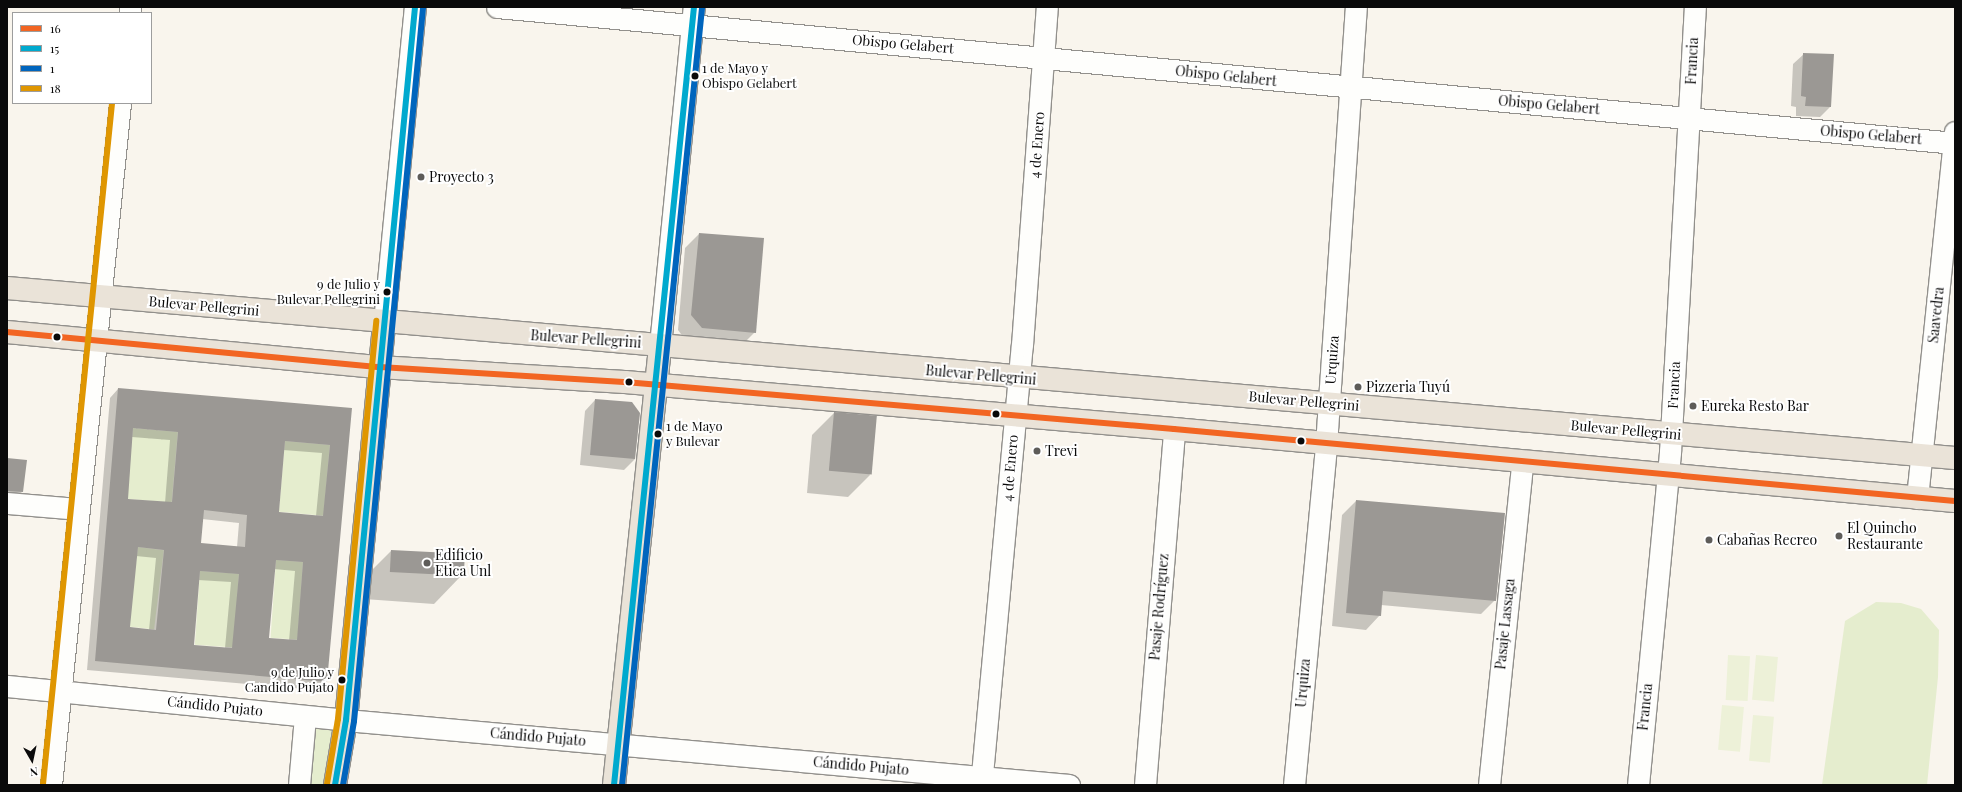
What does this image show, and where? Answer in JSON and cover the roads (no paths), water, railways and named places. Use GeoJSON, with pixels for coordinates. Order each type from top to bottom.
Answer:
{"type":"FeatureCollection","features":[{"type":"Feature","properties":{"kind":"main road","name":"Bulevar Pellegrini"},"geometry":{"type":"LineString","coordinates":[[7,288],[660,345],[1019,379],[1329,403],[1955,458]]}},
{"type":"Feature","properties":{"kind":"main road"},"geometry":{"type":"LineString","coordinates":[[335,785],[346,720],[384,322]]}},
{"type":"Feature","properties":{"kind":"main road"},"geometry":{"type":"LineString","coordinates":[[7,332],[379,367],[657,386],[1174,429],[1326,445],[1522,463],[1668,474],[1955,501]]}},
{"type":"Feature","properties":{"kind":"main road"},"geometry":{"type":"LineString","coordinates":[[614,785],[657,386],[660,345]]}},
{"type":"Feature","properties":{"kind":"street"},"geometry":{"type":"LineString","coordinates":[[384,322],[415,7]]}},
{"type":"Feature","properties":{"kind":"street","name":"Obispo Gelabert"},"geometry":{"type":"LineString","coordinates":[[497,7],[694,16],[1044,58],[1349,88],[1688,118],[1955,139]]}},
{"type":"Feature","properties":{"kind":"street","name":"4 de Enero"},"geometry":{"type":"LineString","coordinates":[[982,781],[1014,416],[1019,379],[1047,7]]}},
{"type":"Feature","properties":{"kind":"street","name":"Urquiza"},"geometry":{"type":"LineString","coordinates":[[1294,785],[1326,445],[1349,88],[1356,7]]}},
{"type":"Feature","properties":{"kind":"street","name":"Francia"},"geometry":{"type":"LineString","coordinates":[[1638,785],[1671,434],[1695,7]]}},
{"type":"Feature","properties":{"kind":"street"},"geometry":{"type":"LineString","coordinates":[[660,345],[694,16]]}},
{"type":"Feature","properties":{"kind":"street"},"geometry":{"type":"LineString","coordinates":[[51,785],[99,296],[120,104]]}},
{"type":"Feature","properties":{"kind":"street","name":"Saavedra"},"geometry":{"type":"LineString","coordinates":[[1917,498],[1955,139]]}},
{"type":"Feature","properties":{"kind":"street","name":"Pasaje Rodríguez"},"geometry":{"type":"LineString","coordinates":[[1145,785],[1174,429]]}},
{"type":"Feature","properties":{"kind":"street","name":"Pasaje Lassaga"},"geometry":{"type":"LineString","coordinates":[[1489,785],[1522,463]]}},
{"type":"Feature","properties":{"kind":"street"},"geometry":{"type":"LineString","coordinates":[[7,503],[79,510]]}},
{"type":"Feature","properties":{"kind":"street","name":"Cándido Pujato"},"geometry":{"type":"LineString","coordinates":[[7,686],[61,690],[346,720],[618,744],[982,781],[1069,785]]}},
{"type":"Feature","properties":{"kind":"street"},"geometry":{"type":"LineString","coordinates":[[299,785],[305,716]]}},
{"type":"Feature","properties":{"kind":"place","name":"1 de Mayo y Obispo Gelabert"},"geometry":{"type":"Point","coordinates":[695,76]}},
{"type":"Feature","properties":{"kind":"place","name":"Proyecto 3"},"geometry":{"type":"Point","coordinates":[421,177]}},
{"type":"Feature","properties":{"kind":"place","name":"9 de Julio y Bulevar Pellegrini"},"geometry":{"type":"Point","coordinates":[387,292]}},
{"type":"Feature","properties":{"kind":"place","name":"Pizzeria Tuyú"},"geometry":{"type":"Point","coordinates":[1358,387]}},
{"type":"Feature","properties":{"kind":"place","name":"Eureka Resto Bar"},"geometry":{"type":"Point","coordinates":[1693,406]}},
{"type":"Feature","properties":{"kind":"place","name":"1 de Mayo y Bulevar"},"geometry":{"type":"Point","coordinates":[658,434]}},
{"type":"Feature","properties":{"kind":"place","name":"Trevi"},"geometry":{"type":"Point","coordinates":[1037,451]}},
{"type":"Feature","properties":{"kind":"place","name":"El Quincho Restaurante"},"geometry":{"type":"Point","coordinates":[1839,536]}},
{"type":"Feature","properties":{"kind":"place","name":"Cabañas Recreo"},"geometry":{"type":"Point","coordinates":[1709,540]}},
{"type":"Feature","properties":{"kind":"place","name":"Edificio Etica Unl"},"geometry":{"type":"Point","coordinates":[427,563]}},
{"type":"Feature","properties":{"kind":"place","name":"9 de Julio y Candido Pujato"},"geometry":{"type":"Point","coordinates":[342,680]}}]}
